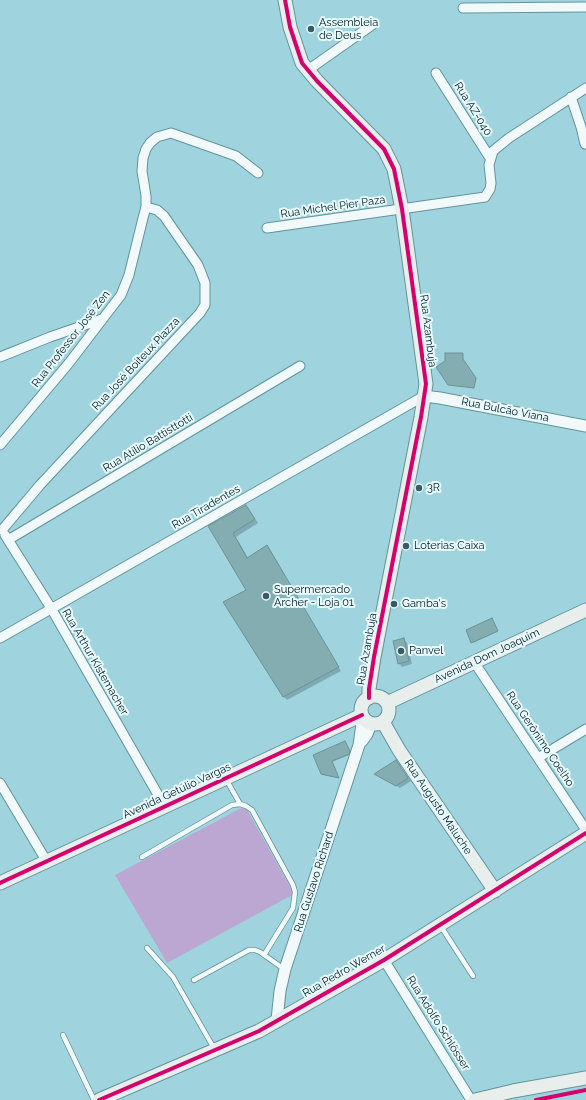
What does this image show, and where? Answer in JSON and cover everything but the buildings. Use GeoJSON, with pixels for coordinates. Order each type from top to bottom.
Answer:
{"type":"FeatureCollection","features":[{"type":"Feature","properties":{"kind":"main road","name":"Rua Azambuja"},"geometry":{"type":"LineString","coordinates":[[285,0],[290,27],[297,52],[302,63],[384,149],[394,169],[402,209],[426,384],[374,657],[369,698]]}},
{"type":"Feature","properties":{"kind":"main road","name":"Avenida Dom Joaquim"},"geometry":{"type":"LineString","coordinates":[[387,703],[586,610]]}},
{"type":"Feature","properties":{"kind":"main road"},"geometry":{"type":"LineString","coordinates":[[374,696],[379,697],[387,703],[389,713],[387,718],[368,720],[361,711],[363,704],[369,698],[374,696]]}},
{"type":"Feature","properties":{"kind":"main road","name":"Avenida Getúlio Vargas"},"geometry":{"type":"LineString","coordinates":[[0,883],[226,778],[368,720]]}},
{"type":"Feature","properties":{"kind":"main road","name":"Rua Augusto Maluche"},"geometry":{"type":"LineString","coordinates":[[368,720],[399,750],[495,891]]}},
{"type":"Feature","properties":{"kind":"main road","name":"Rua Pedro Werner"},"geometry":{"type":"LineString","coordinates":[[99,1100],[216,1051],[259,1031],[384,960],[586,833]]}},
{"type":"Feature","properties":{"kind":"main road"},"geometry":{"type":"LineString","coordinates":[[475,1100],[513,1091],[586,1078]]}},
{"type":"Feature","properties":{"kind":"street"},"geometry":{"type":"LineString","coordinates":[[463,8],[586,7]]}},
{"type":"Feature","properties":{"kind":"street"},"geometry":{"type":"LineString","coordinates":[[308,70],[372,26]]}},
{"type":"Feature","properties":{"kind":"street","name":"Rua AZ-040"},"geometry":{"type":"LineString","coordinates":[[436,73],[490,158]]}},
{"type":"Feature","properties":{"kind":"street"},"geometry":{"type":"LineString","coordinates":[[490,158],[493,151],[500,144],[586,88]]}},
{"type":"Feature","properties":{"kind":"street"},"geometry":{"type":"LineString","coordinates":[[571,97],[585,144]]}},
{"type":"Feature","properties":{"kind":"street","name":"Rua Professor José Zen"},"geometry":{"type":"LineString","coordinates":[[0,445],[69,363],[121,295],[127,282],[146,207],[142,171],[143,158],[150,143],[157,137],[164,134],[171,134],[236,156],[258,173]]}},
{"type":"Feature","properties":{"kind":"street","name":"Rua Michel Pier Paza"},"geometry":{"type":"LineString","coordinates":[[267,228],[485,197],[490,189],[491,183],[489,164],[490,158]]}},
{"type":"Feature","properties":{"kind":"street","name":"Rua José Boiteux Piazza"},"geometry":{"type":"LineString","coordinates":[[1,531],[40,484],[200,313],[205,305],[206,283],[198,265],[164,216],[157,210],[146,207]]}},
{"type":"Feature","properties":{"kind":"street"},"geometry":{"type":"LineString","coordinates":[[0,357],[50,337],[102,319]]}},
{"type":"Feature","properties":{"kind":"street","name":"Rua Atílio Battisttotti"},"geometry":{"type":"LineString","coordinates":[[8,540],[300,366]]}},
{"type":"Feature","properties":{"kind":"street","name":"Rua Bulcão Viana"},"geometry":{"type":"LineString","coordinates":[[424,396],[586,426]]}},
{"type":"Feature","properties":{"kind":"street","name":"Rua Tiradentes"},"geometry":{"type":"LineString","coordinates":[[0,638],[424,396]]}},
{"type":"Feature","properties":{"kind":"street","name":"Rua Arthur Kistemacher"},"geometry":{"type":"LineString","coordinates":[[1,531],[51,608],[165,807]]}},
{"type":"Feature","properties":{"kind":"street","name":"Rua Gerônimo Coelho"},"geometry":{"type":"LineString","coordinates":[[474,662],[586,830]]}},
{"type":"Feature","properties":{"kind":"street","name":"Rua Gustavo Richard"},"geometry":{"type":"LineString","coordinates":[[277,1020],[280,991],[285,970],[359,744],[362,724],[359,720],[368,720],[367,734],[359,744]]}},
{"type":"Feature","properties":{"kind":"street"},"geometry":{"type":"LineString","coordinates":[[538,758],[586,729]]}},
{"type":"Feature","properties":{"kind":"street"},"geometry":{"type":"LineString","coordinates":[[0,783],[47,862]]}},
{"type":"Feature","properties":{"kind":"street","name":"Rua Adolfo Schlösser"},"geometry":{"type":"LineString","coordinates":[[384,960],[471,1100]]}},
{"type":"Feature","properties":{"kind":"lane"},"geometry":{"type":"LineString","coordinates":[[226,778],[240,804]]}},
{"type":"Feature","properties":{"kind":"lane"},"geometry":{"type":"LineString","coordinates":[[142,858],[232,805],[240,804],[252,810],[294,885],[295,892],[293,908],[264,955]]}},
{"type":"Feature","properties":{"kind":"lane"},"geometry":{"type":"LineString","coordinates":[[440,925],[473,976]]}},
{"type":"Feature","properties":{"kind":"lane"},"geometry":{"type":"LineString","coordinates":[[147,948],[173,977],[216,1051]]}},
{"type":"Feature","properties":{"kind":"lane"},"geometry":{"type":"LineString","coordinates":[[194,980],[249,950],[255,950],[264,955],[285,970]]}},
{"type":"Feature","properties":{"kind":"lane"},"geometry":{"type":"LineString","coordinates":[[63,1035],[94,1100]]}},
{"type":"Feature","properties":{"kind":"shaded area"},"geometry":{"type":"Polygon","coordinates":[[[245,806],[294,894],[167,963],[115,875],[245,806]]]}},
{"type":"Feature","properties":{"kind":"cycle path"},"geometry":{"type":"LineString","coordinates":[[285,0],[290,27],[302,63],[317,81],[384,149],[394,169],[402,209],[426,384],[421,417],[374,657],[369,698]]}},
{"type":"Feature","properties":{"kind":"cycle path"},"geometry":{"type":"LineString","coordinates":[[0,883],[362,715]]}},
{"type":"Feature","properties":{"kind":"cycle path"},"geometry":{"type":"LineString","coordinates":[[99,1100],[259,1031],[384,960],[586,833]]}},
{"type":"Feature","properties":{"kind":"cycle path"},"geometry":{"type":"LineString","coordinates":[[536,1100],[586,1090]]}},
{"type":"Feature","properties":{"kind":"place","name":"Assembleia de Deus"},"geometry":{"type":"Point","coordinates":[311,29]}},
{"type":"Feature","properties":{"kind":"place","name":"3R"},"geometry":{"type":"Point","coordinates":[419,488]}},
{"type":"Feature","properties":{"kind":"place","name":"Loterias Caixa"},"geometry":{"type":"Point","coordinates":[406,546]}},
{"type":"Feature","properties":{"kind":"place","name":"Supermercado Archer - Loja 01"},"geometry":{"type":"Point","coordinates":[266,596]}},
{"type":"Feature","properties":{"kind":"place","name":"Gamba's"},"geometry":{"type":"Point","coordinates":[394,604]}},
{"type":"Feature","properties":{"kind":"place","name":"Panvel"},"geometry":{"type":"Point","coordinates":[401,651]}}]}
